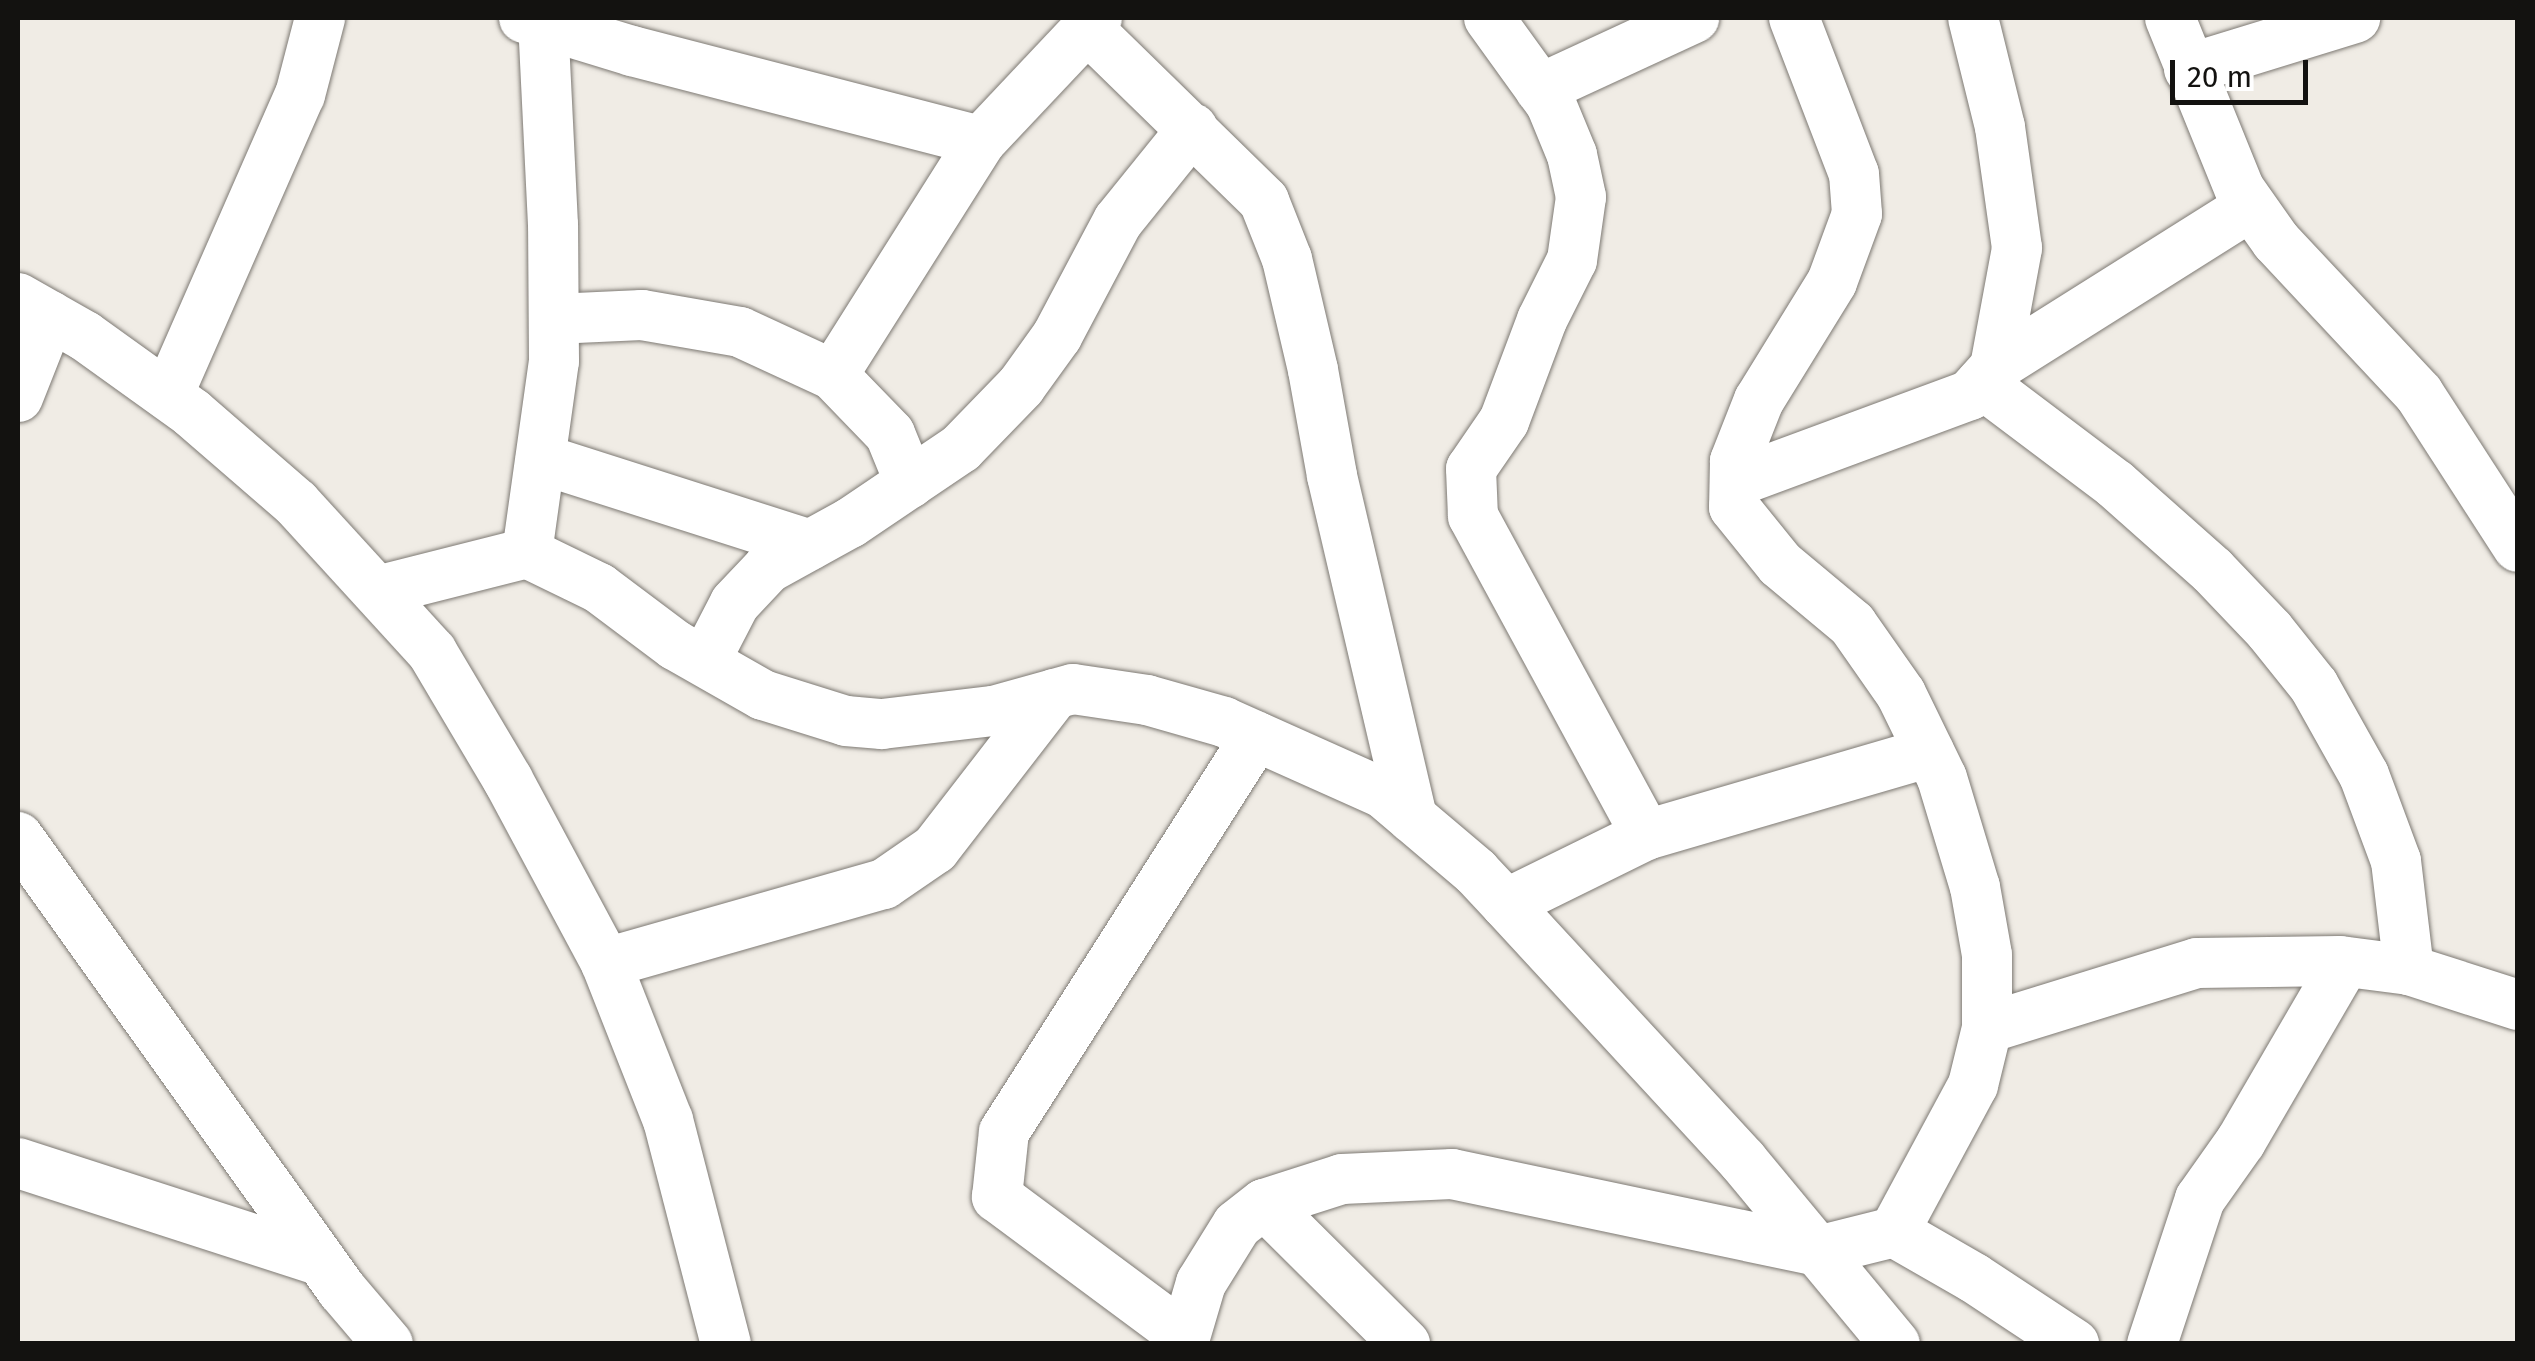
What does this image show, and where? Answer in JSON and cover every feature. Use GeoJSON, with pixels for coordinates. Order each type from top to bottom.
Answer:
{"type":"FeatureCollection","features":[{"type":"Feature","properties":{"kind":"street"},"geometry":{"type":"LineString","coordinates":[[168,395],[300,94],[320,18]]}},
{"type":"Feature","properties":{"kind":"street"},"geometry":{"type":"LineString","coordinates":[[1489,18],[1540,89],[1572,156],[1581,197],[1572,260],[1542,320],[1504,421],[1472,468],[1473,516],[1646,834]]}},
{"type":"Feature","properties":{"kind":"street"},"geometry":{"type":"LineString","coordinates":[[1540,89],[1694,18]]}},
{"type":"Feature","properties":{"kind":"street"},"geometry":{"type":"LineString","coordinates":[[1794,18],[1854,174],[1857,214],[1832,282],[1759,400],[1735,461],[1734,507],[1780,564],[1852,624],[1901,694],[1942,778],[1975,887],[1987,955],[1987,1028],[1973,1085],[1894,1232]]}},
{"type":"Feature","properties":{"kind":"street"},"geometry":{"type":"LineString","coordinates":[[1972,18],[2000,127],[2017,248],[1988,375]]}},
{"type":"Feature","properties":{"kind":"street"},"geometry":{"type":"LineString","coordinates":[[2170,18],[2224,156],[2252,206],[2276,241],[2419,394],[2518,547]]}},
{"type":"Feature","properties":{"kind":"street"},"geometry":{"type":"LineString","coordinates":[[2190,69],[2355,18]]}},
{"type":"Feature","properties":{"kind":"street"},"geometry":{"type":"LineString","coordinates":[[528,553],[554,360],[536,19],[632,51],[981,141]]}},
{"type":"Feature","properties":{"kind":"street"},"geometry":{"type":"LineString","coordinates":[[833,375],[981,141],[1092,24],[1264,201],[1286,259],[1314,370],[1332,476],[1412,818]]}},
{"type":"Feature","properties":{"kind":"street"},"geometry":{"type":"LineString","coordinates":[[705,662],[735,603],[768,568],[961,448],[1021,386],[1057,336],[1118,221],[1192,128]]}},
{"type":"Feature","properties":{"kind":"street"},"geometry":{"type":"LineString","coordinates":[[1734,482],[1970,395],[1988,375],[2252,206]]}},
{"type":"Feature","properties":{"kind":"street"},"geometry":{"type":"LineString","coordinates":[[18,396],[34,307],[168,395],[296,503],[432,652],[508,780],[606,964],[668,1120],[726,1344]]}},
{"type":"Feature","properties":{"kind":"street"},"geometry":{"type":"LineString","coordinates":[[554,319],[642,315],[740,332],[833,375],[890,434],[910,483]]}},
{"type":"Feature","properties":{"kind":"street"},"geometry":{"type":"LineString","coordinates":[[1988,375],[2212,570],[2270,630],[2314,686],[2364,775],[2396,861],[2409,970]]}},
{"type":"Feature","properties":{"kind":"street"},"geometry":{"type":"LineString","coordinates":[[541,458],[810,545]]}},
{"type":"Feature","properties":{"kind":"street"},"geometry":{"type":"LineString","coordinates":[[377,591],[528,553],[598,588],[705,662],[763,695],[846,721],[882,724],[992,711],[1073,689],[1148,700],[1224,722],[1383,794],[1506,904],[1743,1161],[1896,1344]]}},
{"type":"Feature","properties":{"kind":"street"},"geometry":{"type":"LineString","coordinates":[[606,964],[884,884],[935,850],[1056,694]]}},
{"type":"Feature","properties":{"kind":"street"},"geometry":{"type":"LineString","coordinates":[[1256,736],[1004,1132],[996,1197],[1183,1339],[1201,1283],[1237,1225],[1264,1204],[1342,1179],[1452,1174],[1818,1251],[1894,1232],[1974,1278],[2074,1344]]}},
{"type":"Feature","properties":{"kind":"street"},"geometry":{"type":"LineString","coordinates":[[1506,904],[1646,834],[1929,752]]}},
{"type":"Feature","properties":{"kind":"street"},"geometry":{"type":"LineString","coordinates":[[18,837],[321,1261],[388,1344]]}},
{"type":"Feature","properties":{"kind":"street"},"geometry":{"type":"LineString","coordinates":[[2152,1344],[2200,1199],[2242,1140],[2345,962]]}},
{"type":"Feature","properties":{"kind":"street"},"geometry":{"type":"LineString","coordinates":[[1987,1028],[2197,963],[2345,962],[2409,970],[2518,1005]]}},
{"type":"Feature","properties":{"kind":"street"},"geometry":{"type":"LineString","coordinates":[[18,1163],[321,1261]]}},
{"type":"Feature","properties":{"kind":"street"},"geometry":{"type":"LineString","coordinates":[[1264,1204],[1404,1344]]}}]}
